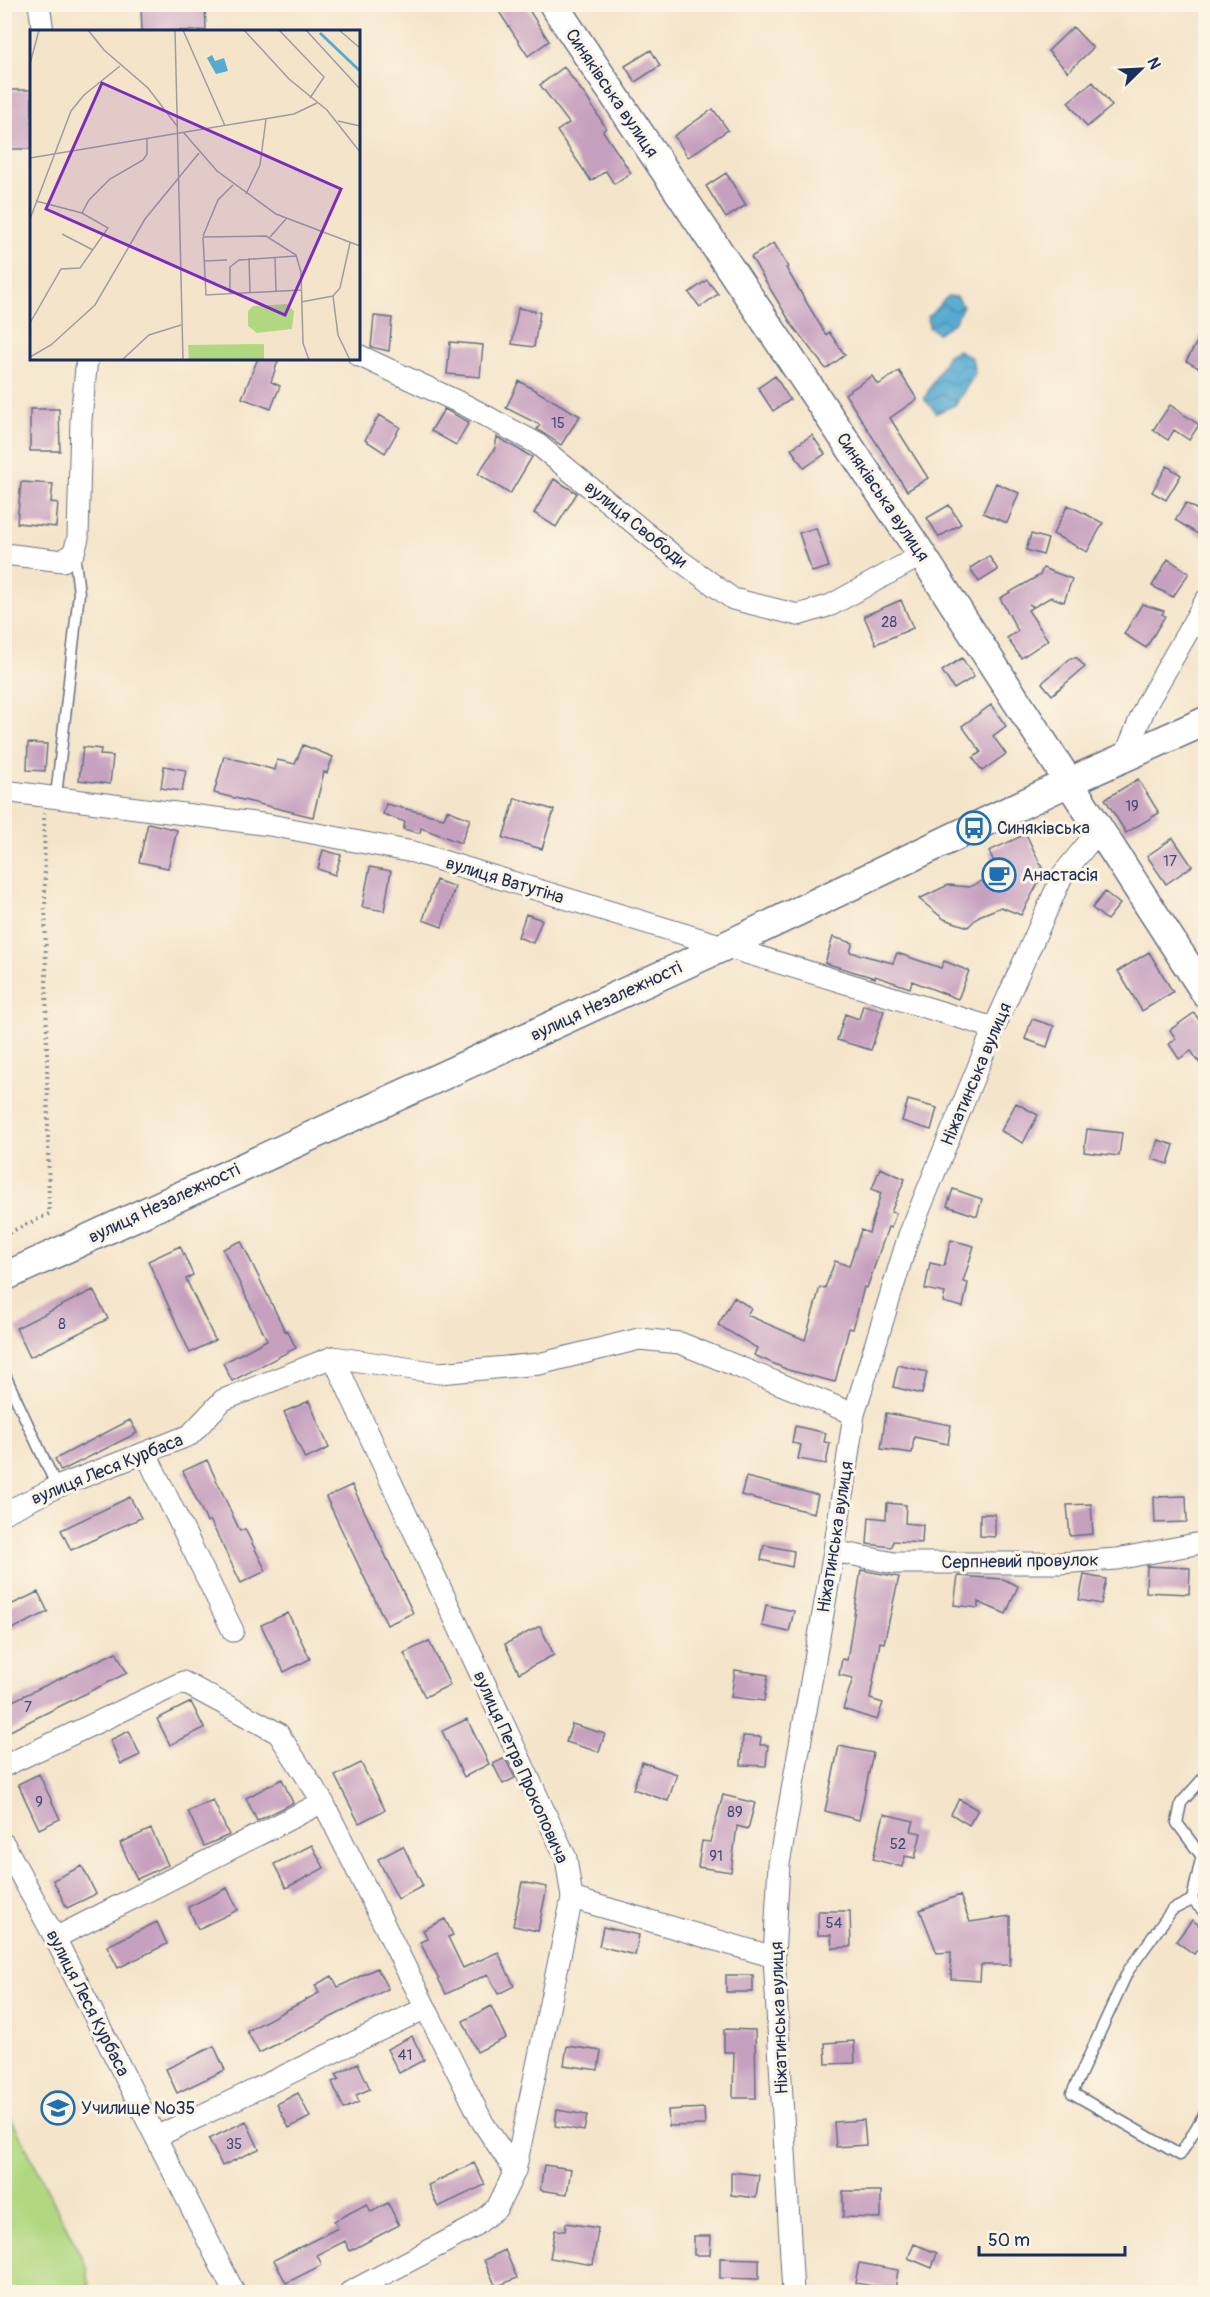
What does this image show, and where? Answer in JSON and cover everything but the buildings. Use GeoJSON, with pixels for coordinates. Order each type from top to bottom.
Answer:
{"type":"FeatureCollection","features":[{"type":"Feature","properties":{"kind":"street"},"geometry":{"type":"LineString","coordinates":[[39,4],[43,30]]}},
{"type":"Feature","properties":{"kind":"street","name":"Синяківська вулиця"},"geometry":{"type":"LineString","coordinates":[[553,4],[922,555],[1067,783],[1206,994]]}},
{"type":"Feature","properties":{"kind":"street","name":"вулиця Свободи"},"geometry":{"type":"LineString","coordinates":[[360,356],[467,406],[536,443],[674,556],[732,599],[798,615],[831,605],[922,555]]}},
{"type":"Feature","properties":{"kind":"street"},"geometry":{"type":"LineString","coordinates":[[4,554],[63,561],[74,552],[78,538],[81,418],[87,360]]}},
{"type":"Feature","properties":{"kind":"street"},"geometry":{"type":"LineString","coordinates":[[1124,758],[1146,705],[1206,600]]}},
{"type":"Feature","properties":{"kind":"street","name":"вулиця Незалежності"},"geometry":{"type":"LineString","coordinates":[[4,1276],[723,947],[1067,783],[1206,721]]}},
{"type":"Feature","properties":{"kind":"street","name":"вулиця Ватутіна"},"geometry":{"type":"LineString","coordinates":[[4,791],[50,795],[270,825],[413,852],[994,1028]]}},
{"type":"Feature","properties":{"kind":"street","name":"Ніжатинська вулиця"},"geometry":{"type":"LineString","coordinates":[[793,2292],[774,1957],[779,1864],[834,1551],[854,1414],[909,1235],[994,1028],[1064,874],[1099,830]]}},
{"type":"Feature","properties":{"kind":"street"},"geometry":{"type":"LineString","coordinates":[[333,1357],[439,1373],[539,1364],[639,1339],[680,1343],[854,1414]]}},
{"type":"Feature","properties":{"kind":"street","name":"вулиця Леся Курбаса"},"geometry":{"type":"LineString","coordinates":[[4,1513],[57,1487],[190,1435],[223,1400],[333,1357]]}},
{"type":"Feature","properties":{"kind":"street","name":"вулиця Петра Прокоповича"},"geometry":{"type":"LineString","coordinates":[[333,1357],[566,1858],[572,1898],[515,2170],[497,2208],[472,2228],[350,2292]]}},
{"type":"Feature","properties":{"kind":"street"},"geometry":{"type":"LineString","coordinates":[[146,1454],[233,1631]]}},
{"type":"Feature","properties":{"kind":"street","name":"Серпневий провулок"},"geometry":{"type":"LineString","coordinates":[[834,1551],[894,1563],[1059,1563],[1117,1559],[1206,1542]]}},
{"type":"Feature","properties":{"kind":"street"},"geometry":{"type":"LineString","coordinates":[[4,1766],[183,1682],[278,1733],[323,1802],[483,2123],[515,2170]]}},
{"type":"Feature","properties":{"kind":"street"},"geometry":{"type":"LineString","coordinates":[[55,1938],[323,1802]]}},
{"type":"Feature","properties":{"kind":"street","name":"вулиця Леся Курбаса"},"geometry":{"type":"LineString","coordinates":[[4,1844],[55,1938],[234,2292]]}},
{"type":"Feature","properties":{"kind":"street"},"geometry":{"type":"LineString","coordinates":[[572,1898],[774,1957]]}},
{"type":"Feature","properties":{"kind":"street"},"geometry":{"type":"LineString","coordinates":[[156,2137],[426,2008]]}},
{"type":"Feature","properties":{"kind":"lane"},"geometry":{"type":"LineString","coordinates":[[50,795],[79,593],[74,552]]}},
{"type":"Feature","properties":{"kind":"lane"},"geometry":{"type":"LineString","coordinates":[[4,1373],[57,1487]]}},
{"type":"Feature","properties":{"kind":"lane"},"geometry":{"type":"LineString","coordinates":[[1206,1775],[1181,1803],[1177,1823],[1203,1861],[1192,1900],[1172,1910],[1128,1971],[1072,2093],[1180,2155],[1206,2111]]}},
{"type":"Feature","properties":{"kind":"lane"},"geometry":{"type":"LineString","coordinates":[[1192,1900],[1206,1914]]}},
{"type":"Feature","properties":{"kind":"path"},"geometry":{"type":"LineString","coordinates":[[4,1235],[49,1214],[50,795]]}},
{"type":"Feature","properties":{"kind":"green space"},"geometry":{"type":"Polygon","coordinates":[[[4,2104],[88,2270],[89,2292],[5,2292],[4,2104]]]}},
{"type":"Feature","properties":{"kind":"water"},"geometry":{"type":"Polygon","coordinates":[[[948,296],[957,297],[963,306],[954,323],[938,333],[929,327],[928,317],[948,296]]]}},
{"type":"Feature","properties":{"kind":"water"},"geometry":{"type":"Polygon","coordinates":[[[958,350],[972,358],[975,374],[955,405],[937,413],[924,399],[948,355],[958,350]]]}},
{"type":"Feature","properties":{"kind":"place","name":"Синяківська"},"geometry":{"type":"Point","coordinates":[974,828]}},
{"type":"Feature","properties":{"kind":"place","name":"Анастасія"},"geometry":{"type":"Point","coordinates":[999,875]}},
{"type":"Feature","properties":{"kind":"place","name":"Училище №35"},"geometry":{"type":"Point","coordinates":[58,2108]}}]}
